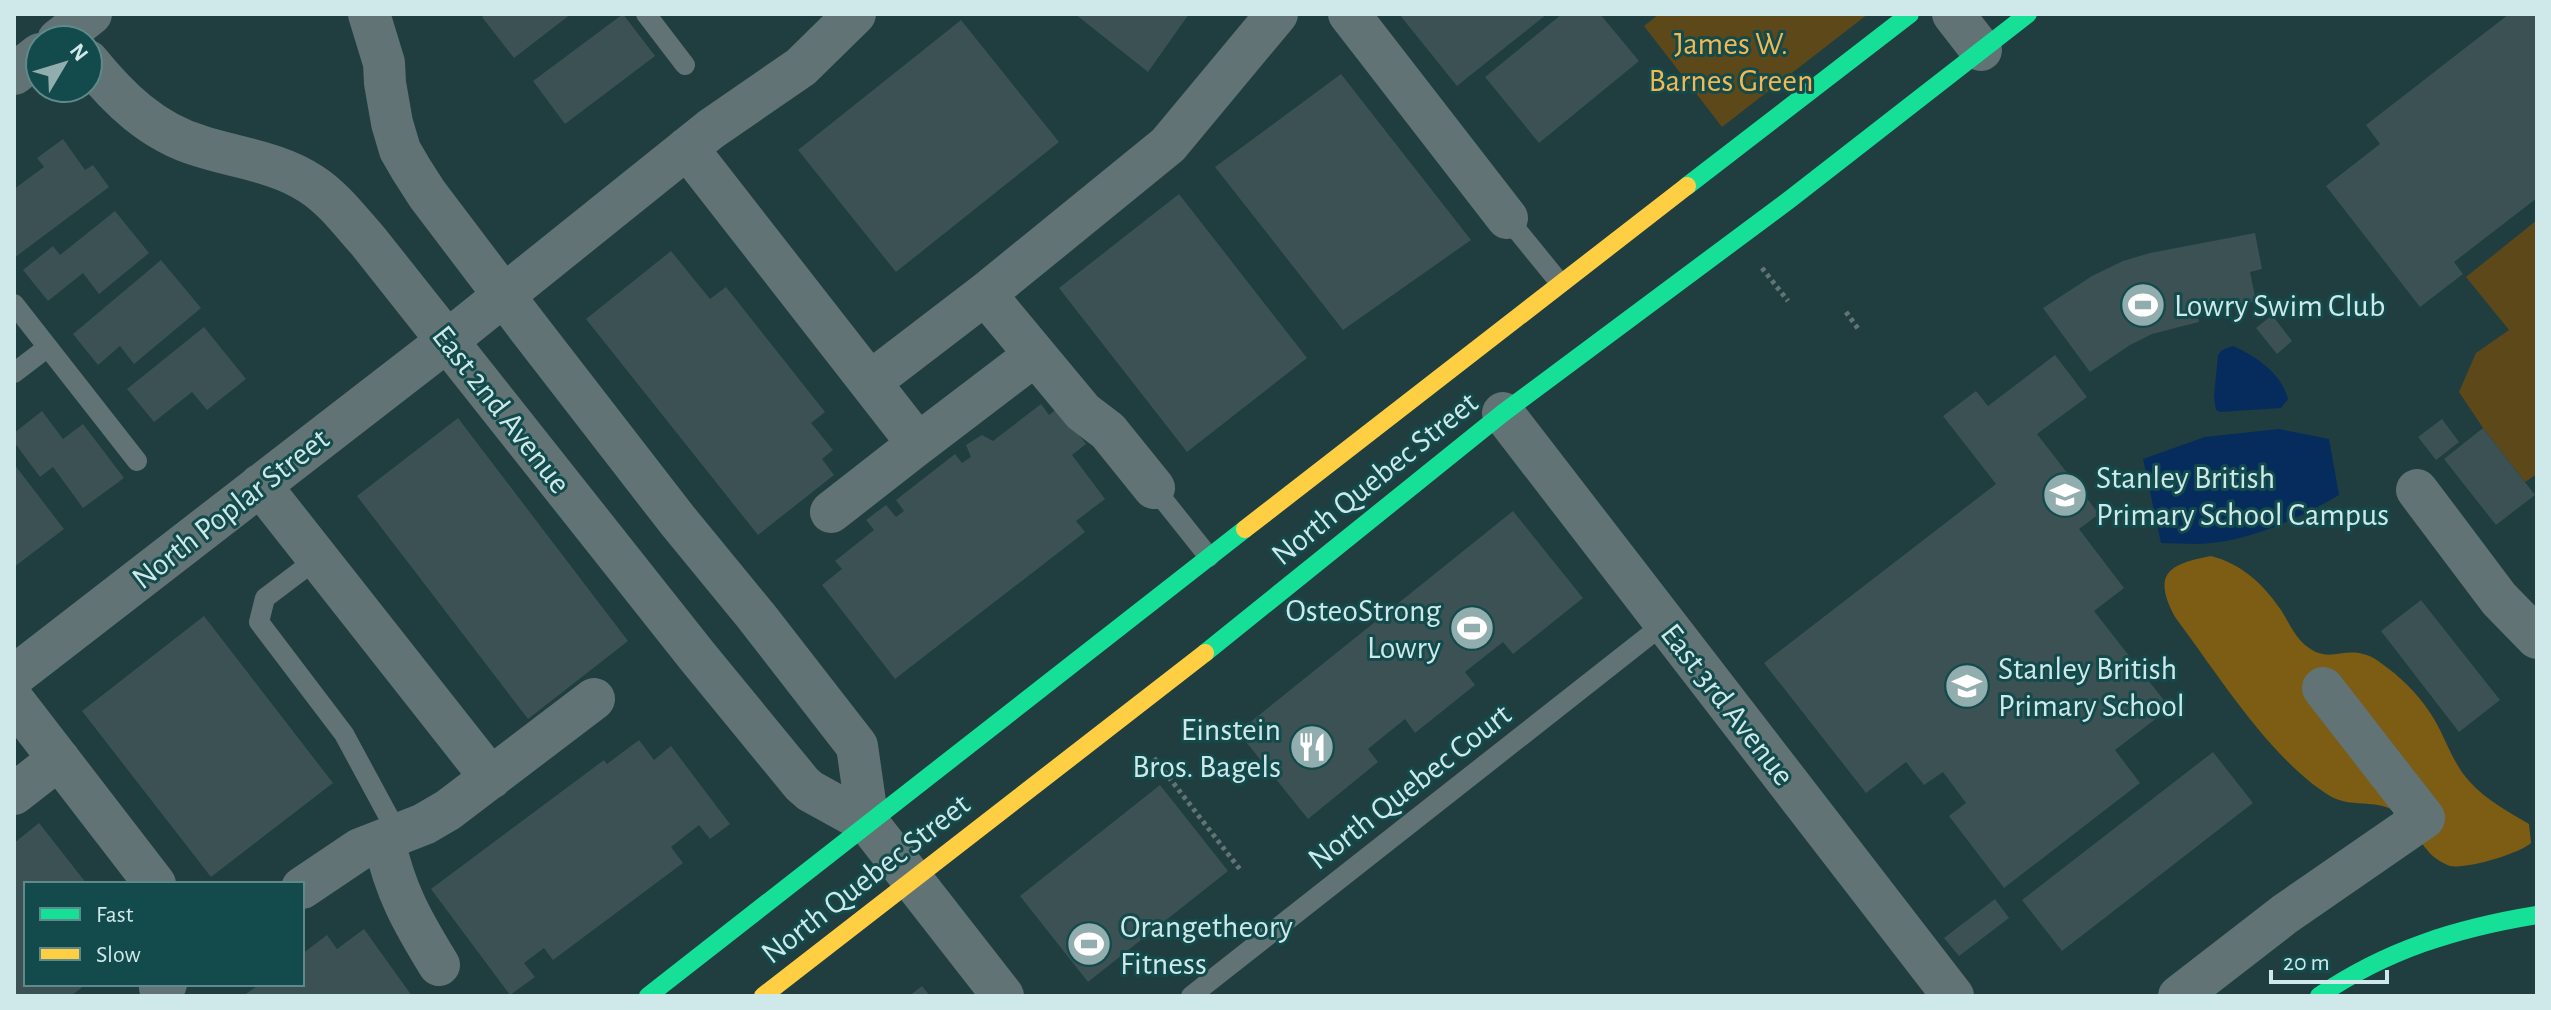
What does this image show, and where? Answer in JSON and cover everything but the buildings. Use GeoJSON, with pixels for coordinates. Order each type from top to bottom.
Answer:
{"type":"FeatureCollection","features":[{"type":"Feature","properties":{"kind":"main road","name":"North Quebec Street"},"geometry":{"type":"LineString","coordinates":[[648,996],[1560,283],[1910,14]]}},
{"type":"Feature","properties":{"kind":"main road","name":"North Quebec Street"},"geometry":{"type":"LineString","coordinates":[[763,996],[1217,643],[1503,413],[1777,209],[2028,14]]}},
{"type":"Feature","properties":{"kind":"main road"},"geometry":{"type":"LineString","coordinates":[[2319,996],[2390,954],[2457,930],[2537,915]]}},
{"type":"Feature","properties":{"kind":"street"},"geometry":{"type":"LineString","coordinates":[[369,14],[384,63],[392,123],[400,150],[427,194],[678,521],[857,746],[868,823]]}},
{"type":"Feature","properties":{"kind":"street"},"geometry":{"type":"LineString","coordinates":[[503,295],[687,148],[801,67],[855,14]]}},
{"type":"Feature","properties":{"kind":"street"},"geometry":{"type":"LineString","coordinates":[[870,382],[985,294],[1168,145],[1277,14]]}},
{"type":"Feature","properties":{"kind":"street"},"geometry":{"type":"LineString","coordinates":[[1349,14],[1507,218]]}},
{"type":"Feature","properties":{"kind":"street"},"geometry":{"type":"LineString","coordinates":[[1953,14],[1981,50]]}},
{"type":"Feature","properties":{"kind":"street","name":"East 2nd Avenue"},"geometry":{"type":"LineString","coordinates":[[104,81],[132,109],[166,132],[196,145],[275,166],[310,183],[332,201],[368,241],[802,784],[868,823],[1003,996]]}},
{"type":"Feature","properties":{"kind":"street"},"geometry":{"type":"LineString","coordinates":[[687,148],[918,444]]}},
{"type":"Feature","properties":{"kind":"street"},"geometry":{"type":"LineString","coordinates":[[985,294],[1083,412],[1108,431],[1154,488]]}},
{"type":"Feature","properties":{"kind":"street","name":"North Poplar Street"},"geometry":{"type":"LineString","coordinates":[[14,676],[503,295]]}},
{"type":"Feature","properties":{"kind":"street"},"geometry":{"type":"LineString","coordinates":[[831,512],[1035,355]]}},
{"type":"Feature","properties":{"kind":"street","name":"East 3rd Avenue"},"geometry":{"type":"LineString","coordinates":[[1503,413],[1665,623],[1940,992]]}},
{"type":"Feature","properties":{"kind":"street"},"geometry":{"type":"LineString","coordinates":[[260,485],[491,778]]}},
{"type":"Feature","properties":{"kind":"street"},"geometry":{"type":"LineString","coordinates":[[2417,490],[2499,599],[2537,638]]}},
{"type":"Feature","properties":{"kind":"street"},"geometry":{"type":"LineString","coordinates":[[2179,996],[2285,914],[2424,818],[2323,688]]}},
{"type":"Feature","properties":{"kind":"street"},"geometry":{"type":"LineString","coordinates":[[304,887],[360,849],[424,824],[448,810],[594,699]]}},
{"type":"Feature","properties":{"kind":"street"},"geometry":{"type":"LineString","coordinates":[[14,701],[153,882]]}},
{"type":"Feature","properties":{"kind":"street"},"geometry":{"type":"LineString","coordinates":[[14,794],[59,759]]}},
{"type":"Feature","properties":{"kind":"street"},"geometry":{"type":"LineString","coordinates":[[391,837],[390,871],[400,898],[439,965]]}},
{"type":"Feature","properties":{"kind":"lane"},"geometry":{"type":"LineString","coordinates":[[646,14],[685,65]]}},
{"type":"Feature","properties":{"kind":"lane"},"geometry":{"type":"LineString","coordinates":[[1507,218],[1560,283]]}},
{"type":"Feature","properties":{"kind":"lane"},"geometry":{"type":"LineString","coordinates":[[14,304],[137,461]]}},
{"type":"Feature","properties":{"kind":"lane"},"geometry":{"type":"LineString","coordinates":[[14,373],[48,347]]}},
{"type":"Feature","properties":{"kind":"lane"},"geometry":{"type":"LineString","coordinates":[[1154,488],[1209,557]]}},
{"type":"Feature","properties":{"kind":"lane"},"geometry":{"type":"LineString","coordinates":[[318,558],[265,598],[259,622],[344,734],[391,837]]}},
{"type":"Feature","properties":{"kind":"lane","name":"North Quebec Court"},"geometry":{"type":"LineString","coordinates":[[1191,996],[1665,623]]}},
{"type":"Feature","properties":{"kind":"path"},"geometry":{"type":"LineString","coordinates":[[1762,267],[1788,301]]}},
{"type":"Feature","properties":{"kind":"path"},"geometry":{"type":"LineString","coordinates":[[1846,312],[1859,330]]}},
{"type":"Feature","properties":{"kind":"path"},"geometry":{"type":"LineString","coordinates":[[1154,758],[1242,872]]}},
{"type":"Feature","properties":{"kind":"green space","name":"James W. Barnes Green"},"geometry":{"type":"Polygon","coordinates":[[[1659,14],[1868,14],[1722,127],[1644,26],[1659,14]]]}},
{"type":"Feature","properties":{"kind":"green space"},"geometry":{"type":"Polygon","coordinates":[[[2537,220],[2537,474],[2525,482],[2459,392],[2476,353],[2509,330],[2466,277],[2537,220]]]}},
{"type":"Feature","properties":{"kind":"shaded area"},"geometry":{"type":"Polygon","coordinates":[[[2211,556],[2232,564],[2259,584],[2298,637],[2313,651],[2327,655],[2367,655],[2402,680],[2430,712],[2464,775],[2490,800],[2529,824],[2531,843],[2492,860],[2450,866],[2429,852],[2395,811],[2379,805],[2338,800],[2308,780],[2246,714],[2175,617],[2168,602],[2165,581],[2168,573],[2184,563],[2211,556]]]}},
{"type":"Feature","properties":{"kind":"water"},"geometry":{"type":"Polygon","coordinates":[[[2233,346],[2274,374],[2288,399],[2281,408],[2216,410],[2214,396],[2218,355],[2233,346]]]}},
{"type":"Feature","properties":{"kind":"water"},"geometry":{"type":"Polygon","coordinates":[[[2279,429],[2329,439],[2339,495],[2293,519],[2245,537],[2205,544],[2161,543],[2143,459],[2205,437],[2279,429]]]}},
{"type":"Feature","properties":{"kind":"traffic: fast"},"geometry":{"type":"LineString","coordinates":[[1687,186],[1910,14]]}},
{"type":"Feature","properties":{"kind":"traffic: fast"},"geometry":{"type":"LineString","coordinates":[[1205,653],[1503,413],[1789,200],[2028,14]]}},
{"type":"Feature","properties":{"kind":"traffic: fast"},"geometry":{"type":"LineString","coordinates":[[648,996],[1245,529]]}},
{"type":"Feature","properties":{"kind":"traffic: fast"},"geometry":{"type":"LineString","coordinates":[[2319,996],[2370,966],[2423,943],[2537,915]]}},
{"type":"Feature","properties":{"kind":"traffic: slow"},"geometry":{"type":"LineString","coordinates":[[1245,529],[1687,186]]}},
{"type":"Feature","properties":{"kind":"traffic: slow"},"geometry":{"type":"LineString","coordinates":[[763,996],[1205,653]]}},
{"type":"Feature","properties":{"kind":"place","name":"Lowry Swim Club"},"geometry":{"type":"Point","coordinates":[2143,305]}},
{"type":"Feature","properties":{"kind":"place","name":"Stanley British Primary School Campus"},"geometry":{"type":"Point","coordinates":[2065,495]}},
{"type":"Feature","properties":{"kind":"place","name":"OsteoStrong Lowry"},"geometry":{"type":"Point","coordinates":[1472,628]}},
{"type":"Feature","properties":{"kind":"place","name":"Stanley British Primary School"},"geometry":{"type":"Point","coordinates":[1967,686]}},
{"type":"Feature","properties":{"kind":"place","name":"Einstein Bros. Bagels"},"geometry":{"type":"Point","coordinates":[1312,747]}},
{"type":"Feature","properties":{"kind":"place","name":"Orangetheory Fitness"},"geometry":{"type":"Point","coordinates":[1089,944]}}]}
